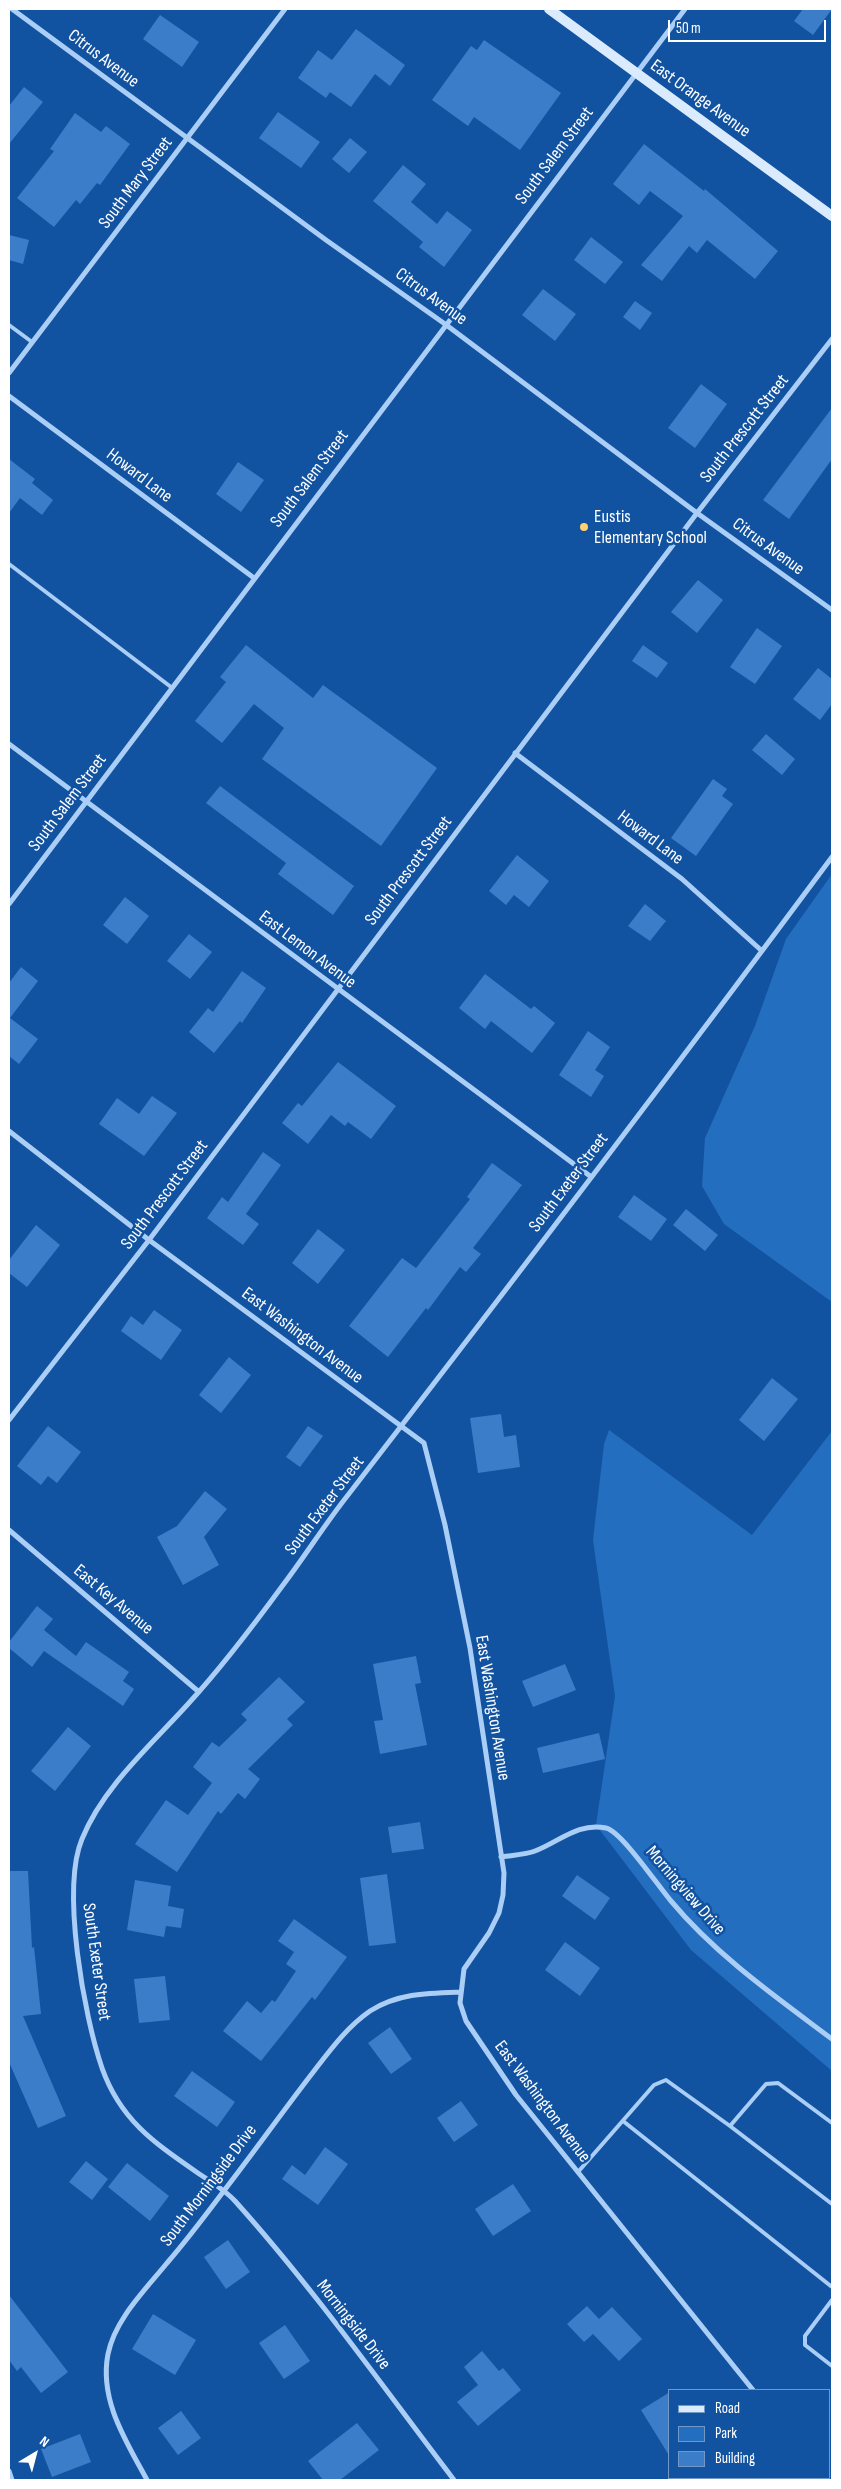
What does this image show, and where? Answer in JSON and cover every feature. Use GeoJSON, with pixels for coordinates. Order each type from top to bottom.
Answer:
{"type":"FeatureCollection","features":[{"type":"Feature","properties":{"kind":"main road","name":"East Orange Avenue"},"geometry":{"type":"LineString","coordinates":[[549,9],[832,216]]}},
{"type":"Feature","properties":{"kind":"street","name":"Citrus Avenue"},"geometry":{"type":"LineString","coordinates":[[12,9],[445,324],[697,513],[832,610]]}},
{"type":"Feature","properties":{"kind":"street","name":"South Salem Street"},"geometry":{"type":"LineString","coordinates":[[9,904],[684,9]]}},
{"type":"Feature","properties":{"kind":"street","name":"South Mary Street"},"geometry":{"type":"LineString","coordinates":[[9,373],[282,10]]}},
{"type":"Feature","properties":{"kind":"street","name":"South Prescott Street"},"geometry":{"type":"LineString","coordinates":[[9,1420],[149,1240],[697,513],[832,340]]}},
{"type":"Feature","properties":{"kind":"street","name":"Howard Lane"},"geometry":{"type":"LineString","coordinates":[[9,396],[254,578]]}},
{"type":"Feature","properties":{"kind":"street","name":"East Lemon Avenue"},"geometry":{"type":"LineString","coordinates":[[9,744],[590,1176]]}},
{"type":"Feature","properties":{"kind":"street","name":"Howard Lane"},"geometry":{"type":"LineString","coordinates":[[515,753],[682,879],[762,951]]}},
{"type":"Feature","properties":{"kind":"street","name":"South Exeter Street"},"geometry":{"type":"LineString","coordinates":[[224,2191],[151,2140],[134,2125],[114,2094],[103,2071],[93,2037],[77,1949],[72,1888],[74,1863],[80,1842],[91,1818],[116,1784],[199,1692],[281,1588],[346,1497],[402,1428],[832,857]]}},
{"type":"Feature","properties":{"kind":"street","name":"East Washington Avenue"},"geometry":{"type":"LineString","coordinates":[[9,1131],[149,1240],[424,1443],[444,1525],[470,1648],[501,1857],[503,1895],[499,1913],[489,1933],[464,1969],[460,2003],[466,2021],[516,2095],[752,2389]]}},
{"type":"Feature","properties":{"kind":"street","name":"East Key Avenue"},"geometry":{"type":"LineString","coordinates":[[9,1530],[199,1692]]}},
{"type":"Feature","properties":{"kind":"street","name":"Morningview Drive"},"geometry":{"type":"LineString","coordinates":[[501,1857],[534,1851],[581,1828],[594,1826],[608,1828],[623,1838],[641,1865],[678,1909],[718,1949],[832,2039]]}},
{"type":"Feature","properties":{"kind":"street","name":"South Morningside Drive"},"geometry":{"type":"LineString","coordinates":[[147,2480],[120,2427],[107,2396],[105,2377],[108,2352],[117,2331],[132,2306],[224,2191],[273,2123],[348,2028],[371,2010],[396,1999],[420,1993],[461,1992]]}},
{"type":"Feature","properties":{"kind":"street","name":"Morningside Drive"},"geometry":{"type":"LineString","coordinates":[[224,2191],[230,2195],[293,2270],[454,2480]]}},
{"type":"Feature","properties":{"kind":"street"},"geometry":{"type":"LineString","coordinates":[[9,2471],[12,2480]]}},
{"type":"Feature","properties":{"kind":"lane"},"geometry":{"type":"LineString","coordinates":[[9,325],[32,342]]}},
{"type":"Feature","properties":{"kind":"lane"},"geometry":{"type":"LineString","coordinates":[[9,564],[171,687]]}},
{"type":"Feature","properties":{"kind":"lane"},"geometry":{"type":"LineString","coordinates":[[578,2172],[654,2085],[666,2080],[832,2204]]}},
{"type":"Feature","properties":{"kind":"lane"},"geometry":{"type":"LineString","coordinates":[[730,2126],[766,2084],[778,2083],[832,2123]]}},
{"type":"Feature","properties":{"kind":"lane"},"geometry":{"type":"LineString","coordinates":[[623,2121],[832,2287]]}},
{"type":"Feature","properties":{"kind":"lane"},"geometry":{"type":"LineString","coordinates":[[832,2300],[805,2336],[805,2345],[832,2366]]}},
{"type":"Feature","properties":{"kind":"green space"},"geometry":{"type":"Polygon","coordinates":[[[832,874],[832,1302],[724,1224],[702,1186],[705,1138],[755,1026],[786,939],[832,874]]]}},
{"type":"Feature","properties":{"kind":"green space"},"geometry":{"type":"Polygon","coordinates":[[[609,1430],[752,1535],[832,1431],[832,2071],[691,1950],[596,1825],[615,1696],[593,1540],[604,1444],[609,1430]]]}},
{"type":"Feature","properties":{"kind":"building"},"geometry":{"type":"Polygon","coordinates":[[[803,9],[832,9],[813,35],[794,21],[803,9]]]}},
{"type":"Feature","properties":{"kind":"building"},"geometry":{"type":"Polygon","coordinates":[[[160,15],[199,42],[182,67],[143,39],[160,15]]]}},
{"type":"Feature","properties":{"kind":"building"},"geometry":{"type":"Polygon","coordinates":[[[356,29],[405,65],[390,86],[375,74],[351,107],[330,92],[326,98],[298,78],[318,50],[332,60],[356,29]]]}},
{"type":"Feature","properties":{"kind":"building"},"geometry":{"type":"Polygon","coordinates":[[[484,40],[561,93],[520,150],[474,117],[468,126],[432,100],[471,46],[477,50],[484,40]]]}},
{"type":"Feature","properties":{"kind":"building"},"geometry":{"type":"Polygon","coordinates":[[[24,87],[43,102],[9,144],[9,106],[24,87]]]}},
{"type":"Feature","properties":{"kind":"building"},"geometry":{"type":"Polygon","coordinates":[[[278,112],[320,142],[301,168],[259,138],[278,112]]]}},
{"type":"Feature","properties":{"kind":"building"},"geometry":{"type":"Polygon","coordinates":[[[75,113],[101,132],[106,126],[130,144],[100,185],[97,183],[80,204],[76,200],[54,227],[17,198],[54,151],[50,149],[75,113]]]}},
{"type":"Feature","properties":{"kind":"building"},"geometry":{"type":"Polygon","coordinates":[[[350,138],[367,152],[349,173],[332,159],[350,138]]]}},
{"type":"Feature","properties":{"kind":"building"},"geometry":{"type":"Polygon","coordinates":[[[644,144],[704,191],[705,189],[778,251],[755,279],[707,240],[697,253],[689,246],[662,281],[641,265],[683,216],[650,191],[639,205],[613,184],[644,144]]]}},
{"type":"Feature","properties":{"kind":"building"},"geometry":{"type":"Polygon","coordinates":[[[403,165],[426,184],[411,202],[437,224],[447,211],[472,230],[444,267],[419,247],[423,242],[373,201],[403,165]]]}},
{"type":"Feature","properties":{"kind":"building"},"geometry":{"type":"Polygon","coordinates":[[[9,235],[29,240],[23,264],[9,260],[9,235]]]}},
{"type":"Feature","properties":{"kind":"building"},"geometry":{"type":"Polygon","coordinates":[[[591,237],[623,262],[605,284],[574,260],[591,237]]]}},
{"type":"Feature","properties":{"kind":"building"},"geometry":{"type":"Polygon","coordinates":[[[543,289],[576,314],[555,341],[522,315],[543,289]]]}},
{"type":"Feature","properties":{"kind":"building"},"geometry":{"type":"Polygon","coordinates":[[[635,301],[652,313],[640,330],[623,317],[635,301]]]}},
{"type":"Feature","properties":{"kind":"building"},"geometry":{"type":"Polygon","coordinates":[[[701,384],[727,404],[695,448],[668,428],[701,384]]]}},
{"type":"Feature","properties":{"kind":"building"},"geometry":{"type":"Polygon","coordinates":[[[832,408],[832,459],[789,519],[763,500],[832,408]]]}},
{"type":"Feature","properties":{"kind":"building"},"geometry":{"type":"Polygon","coordinates":[[[9,459],[35,479],[32,483],[53,500],[42,515],[20,498],[9,513],[9,459]]]}},
{"type":"Feature","properties":{"kind":"building"},"geometry":{"type":"Polygon","coordinates":[[[238,462],[264,480],[241,512],[216,494],[238,462]]]}},
{"type":"Feature","properties":{"kind":"building"},"geometry":{"type":"Polygon","coordinates":[[[698,580],[723,600],[697,633],[671,612],[698,580]]]}},
{"type":"Feature","properties":{"kind":"building"},"geometry":{"type":"Polygon","coordinates":[[[757,628],[782,646],[755,684],[730,667],[757,628]]]}},
{"type":"Feature","properties":{"kind":"building"},"geometry":{"type":"Polygon","coordinates":[[[246,645],[313,698],[323,685],[437,768],[381,846],[262,759],[284,728],[254,704],[222,743],[195,721],[226,682],[220,677],[246,645]]]}},
{"type":"Feature","properties":{"kind":"building"},"geometry":{"type":"Polygon","coordinates":[[[643,645],[668,663],[657,678],[632,661],[643,645]]]}},
{"type":"Feature","properties":{"kind":"building"},"geometry":{"type":"Polygon","coordinates":[[[818,668],[832,679],[832,704],[820,720],[793,699],[818,668]]]}},
{"type":"Feature","properties":{"kind":"building"},"geometry":{"type":"Polygon","coordinates":[[[766,734],[795,759],[782,775],[752,750],[766,734]]]}},
{"type":"Feature","properties":{"kind":"building"},"geometry":{"type":"Polygon","coordinates":[[[713,779],[727,789],[722,796],[733,804],[696,856],[671,838],[713,779]]]}},
{"type":"Feature","properties":{"kind":"building"},"geometry":{"type":"Polygon","coordinates":[[[220,786],[354,886],[333,915],[278,874],[286,863],[206,803],[220,786]]]}},
{"type":"Feature","properties":{"kind":"building"},"geometry":{"type":"Polygon","coordinates":[[[517,855],[549,881],[529,907],[514,895],[506,905],[489,891],[517,855]]]}},
{"type":"Feature","properties":{"kind":"building"},"geometry":{"type":"Polygon","coordinates":[[[125,897],[149,916],[127,944],[103,925],[125,897]]]}},
{"type":"Feature","properties":{"kind":"building"},"geometry":{"type":"Polygon","coordinates":[[[645,904],[666,921],[650,941],[628,926],[645,904]]]}},
{"type":"Feature","properties":{"kind":"building"},"geometry":{"type":"Polygon","coordinates":[[[189,934],[212,952],[190,979],[167,961],[189,934]]]}},
{"type":"Feature","properties":{"kind":"building"},"geometry":{"type":"Polygon","coordinates":[[[21,967],[38,981],[10,1018],[38,1039],[19,1064],[9,1056],[9,983],[21,967]]]}},
{"type":"Feature","properties":{"kind":"building"},"geometry":{"type":"Polygon","coordinates":[[[242,971],[266,988],[242,1023],[240,1021],[214,1053],[189,1032],[208,1008],[213,1012],[242,971]]]}},
{"type":"Feature","properties":{"kind":"building"},"geometry":{"type":"Polygon","coordinates":[[[485,974],[531,1009],[534,1006],[555,1023],[532,1053],[491,1021],[485,1029],[459,1008],[485,974]]]}},
{"type":"Feature","properties":{"kind":"building"},"geometry":{"type":"Polygon","coordinates":[[[588,1031],[610,1047],[595,1070],[604,1076],[591,1097],[559,1075],[588,1031]]]}},
{"type":"Feature","properties":{"kind":"building"},"geometry":{"type":"Polygon","coordinates":[[[338,1062],[396,1106],[371,1139],[348,1122],[345,1126],[331,1115],[308,1144],[282,1123],[298,1103],[302,1106],[338,1062]]]}},
{"type":"Feature","properties":{"kind":"building"},"geometry":{"type":"Polygon","coordinates":[[[152,1096],[177,1113],[144,1156],[99,1124],[117,1098],[139,1114],[152,1096]]]}},
{"type":"Feature","properties":{"kind":"building"},"geometry":{"type":"Polygon","coordinates":[[[263,1152],[281,1165],[246,1214],[259,1224],[243,1245],[207,1218],[222,1197],[228,1202],[263,1152]]]}},
{"type":"Feature","properties":{"kind":"building"},"geometry":{"type":"Polygon","coordinates":[[[492,1163],[522,1185],[473,1248],[481,1254],[466,1272],[460,1267],[428,1310],[426,1308],[388,1357],[349,1326],[402,1258],[416,1268],[470,1199],[467,1197],[492,1163]]]}},
{"type":"Feature","properties":{"kind":"building"},"geometry":{"type":"Polygon","coordinates":[[[634,1195],[667,1219],[651,1241],[618,1217],[634,1195]]]}},
{"type":"Feature","properties":{"kind":"building"},"geometry":{"type":"Polygon","coordinates":[[[686,1209],[718,1235],[705,1251],[673,1225],[686,1209]]]}},
{"type":"Feature","properties":{"kind":"building"},"geometry":{"type":"Polygon","coordinates":[[[36,1225],[60,1245],[27,1287],[9,1273],[9,1260],[36,1225]]]}},
{"type":"Feature","properties":{"kind":"building"},"geometry":{"type":"Polygon","coordinates":[[[318,1229],[345,1250],[318,1284],[292,1263],[318,1229]]]}},
{"type":"Feature","properties":{"kind":"building"},"geometry":{"type":"Polygon","coordinates":[[[154,1310],[182,1330],[161,1360],[121,1331],[131,1316],[143,1325],[154,1310]]]}},
{"type":"Feature","properties":{"kind":"building"},"geometry":{"type":"Polygon","coordinates":[[[229,1357],[251,1375],[221,1413],[199,1395],[229,1357]]]}},
{"type":"Feature","properties":{"kind":"building"},"geometry":{"type":"Polygon","coordinates":[[[772,1378],[798,1399],[764,1441],[739,1420],[772,1378]]]}},
{"type":"Feature","properties":{"kind":"building"},"geometry":{"type":"Polygon","coordinates":[[[501,1414],[504,1437],[516,1435],[520,1467],[478,1473],[470,1418],[501,1414]]]}},
{"type":"Feature","properties":{"kind":"building"},"geometry":{"type":"Polygon","coordinates":[[[48,1426],[81,1452],[57,1483],[48,1476],[41,1485],[17,1466],[48,1426]]]}},
{"type":"Feature","properties":{"kind":"building"},"geometry":{"type":"Polygon","coordinates":[[[308,1426],[323,1436],[300,1467],[286,1457],[308,1426]]]}},
{"type":"Feature","properties":{"kind":"building"},"geometry":{"type":"Polygon","coordinates":[[[205,1491],[227,1509],[204,1537],[219,1565],[183,1585],[157,1537],[177,1526],[205,1491]]]}},
{"type":"Feature","properties":{"kind":"building"},"geometry":{"type":"Polygon","coordinates":[[[37,1606],[53,1619],[44,1630],[76,1656],[86,1642],[129,1672],[123,1681],[134,1689],[123,1706],[44,1651],[32,1667],[9,1648],[9,1642],[37,1606]]]}},
{"type":"Feature","properties":{"kind":"building"},"geometry":{"type":"Polygon","coordinates":[[[416,1656],[421,1683],[415,1684],[427,1745],[380,1754],[374,1721],[383,1720],[373,1664],[416,1656]]]}},
{"type":"Feature","properties":{"kind":"building"},"geometry":{"type":"Polygon","coordinates":[[[565,1664],[576,1690],[533,1707],[522,1681],[565,1664]]]}},
{"type":"Feature","properties":{"kind":"building"},"geometry":{"type":"Polygon","coordinates":[[[279,1677],[305,1702],[287,1719],[293,1725],[248,1769],[260,1779],[245,1799],[238,1793],[221,1814],[218,1811],[177,1872],[135,1844],[166,1800],[188,1815],[212,1783],[193,1767],[212,1742],[219,1747],[247,1720],[241,1714],[279,1677]]]}},
{"type":"Feature","properties":{"kind":"building"},"geometry":{"type":"Polygon","coordinates":[[[68,1727],[91,1746],[55,1791],[31,1771],[68,1727]]]}},
{"type":"Feature","properties":{"kind":"building"},"geometry":{"type":"Polygon","coordinates":[[[599,1733],[605,1759],[543,1773],[537,1748],[599,1733]]]}},
{"type":"Feature","properties":{"kind":"building"},"geometry":{"type":"Polygon","coordinates":[[[420,1822],[424,1849],[392,1853],[388,1827],[420,1822]]]}},
{"type":"Feature","properties":{"kind":"building"},"geometry":{"type":"Polygon","coordinates":[[[9,1871],[28,1871],[32,1948],[34,1947],[41,2014],[23,2016],[66,2116],[38,2128],[9,2062],[9,1871]]]}},
{"type":"Feature","properties":{"kind":"building"},"geometry":{"type":"Polygon","coordinates":[[[387,1874],[396,1943],[369,1946],[360,1878],[387,1874]]]}},
{"type":"Feature","properties":{"kind":"building"},"geometry":{"type":"Polygon","coordinates":[[[577,1875],[610,1898],[595,1920],[562,1896],[577,1875]]]}},
{"type":"Feature","properties":{"kind":"building"},"geometry":{"type":"Polygon","coordinates":[[[135,1880],[171,1886],[168,1906],[184,1909],[181,1928],[166,1926],[164,1937],[127,1930],[135,1880]]]}},
{"type":"Feature","properties":{"kind":"building"},"geometry":{"type":"Polygon","coordinates":[[[294,1919],[347,1957],[315,2000],[312,1997],[261,2061],[223,2031],[247,2001],[261,2013],[272,2000],[275,2002],[296,1971],[286,1964],[294,1952],[278,1941],[294,1919]]]}},
{"type":"Feature","properties":{"kind":"building"},"geometry":{"type":"Polygon","coordinates":[[[565,1942],[600,1968],[580,1996],[545,1970],[565,1942]]]}},
{"type":"Feature","properties":{"kind":"building"},"geometry":{"type":"Polygon","coordinates":[[[165,1976],[170,2020],[139,2023],[134,1979],[165,1976]]]}},
{"type":"Feature","properties":{"kind":"building"},"geometry":{"type":"Polygon","coordinates":[[[390,2027],[412,2059],[391,2074],[368,2043],[390,2027]]]}},
{"type":"Feature","properties":{"kind":"building"},"geometry":{"type":"Polygon","coordinates":[[[192,2071],[235,2102],[217,2127],[174,2096],[192,2071]]]}},
{"type":"Feature","properties":{"kind":"building"},"geometry":{"type":"Polygon","coordinates":[[[461,2101],[478,2125],[454,2142],[437,2118],[461,2101]]]}},
{"type":"Feature","properties":{"kind":"building"},"geometry":{"type":"Polygon","coordinates":[[[325,2147],[348,2164],[318,2205],[282,2179],[292,2165],[305,2175],[325,2147]]]}},
{"type":"Feature","properties":{"kind":"building"},"geometry":{"type":"Polygon","coordinates":[[[86,2161],[108,2179],[92,2200],[69,2182],[86,2161]]]}},
{"type":"Feature","properties":{"kind":"building"},"geometry":{"type":"Polygon","coordinates":[[[127,2163],[169,2196],[150,2221],[108,2187],[127,2163]]]}},
{"type":"Feature","properties":{"kind":"building"},"geometry":{"type":"Polygon","coordinates":[[[513,2184],[531,2211],[493,2236],[475,2209],[513,2184]]]}},
{"type":"Feature","properties":{"kind":"building"},"geometry":{"type":"Polygon","coordinates":[[[228,2240],[250,2272],[226,2289],[204,2257],[228,2240]]]}},
{"type":"Feature","properties":{"kind":"building"},"geometry":{"type":"Polygon","coordinates":[[[9,2295],[68,2372],[41,2393],[21,2367],[17,2371],[9,2360],[9,2295]]]}},
{"type":"Feature","properties":{"kind":"building"},"geometry":{"type":"Polygon","coordinates":[[[587,2306],[599,2319],[612,2307],[642,2339],[619,2361],[593,2334],[584,2342],[567,2324],[587,2306]]]}},
{"type":"Feature","properties":{"kind":"building"},"geometry":{"type":"Polygon","coordinates":[[[153,2314],[196,2340],[175,2375],[132,2349],[153,2314]]]}},
{"type":"Feature","properties":{"kind":"building"},"geometry":{"type":"Polygon","coordinates":[[[285,2325],[310,2361],[284,2379],[259,2343],[285,2325]]]}},
{"type":"Feature","properties":{"kind":"building"},"geometry":{"type":"Polygon","coordinates":[[[482,2351],[499,2371],[503,2368],[521,2390],[478,2426],[457,2402],[478,2385],[464,2367],[482,2351]]]}},
{"type":"Feature","properties":{"kind":"building"},"geometry":{"type":"Polygon","coordinates":[[[668,2393],[668,2454],[641,2410],[668,2393]]]}},
{"type":"Feature","properties":{"kind":"building"},"geometry":{"type":"Polygon","coordinates":[[[181,2411],[201,2438],[178,2455],[158,2428],[181,2411]]]}},
{"type":"Feature","properties":{"kind":"building"},"geometry":{"type":"Polygon","coordinates":[[[357,2423],[379,2450],[340,2480],[323,2480],[308,2461],[357,2423]]]}},
{"type":"Feature","properties":{"kind":"building"},"geometry":{"type":"Polygon","coordinates":[[[80,2434],[91,2462],[52,2477],[41,2449],[80,2434]]]}},
{"type":"Feature","properties":{"kind":"place","name":"Eustis Elementary School"},"geometry":{"type":"Point","coordinates":[584,527]}}]}
